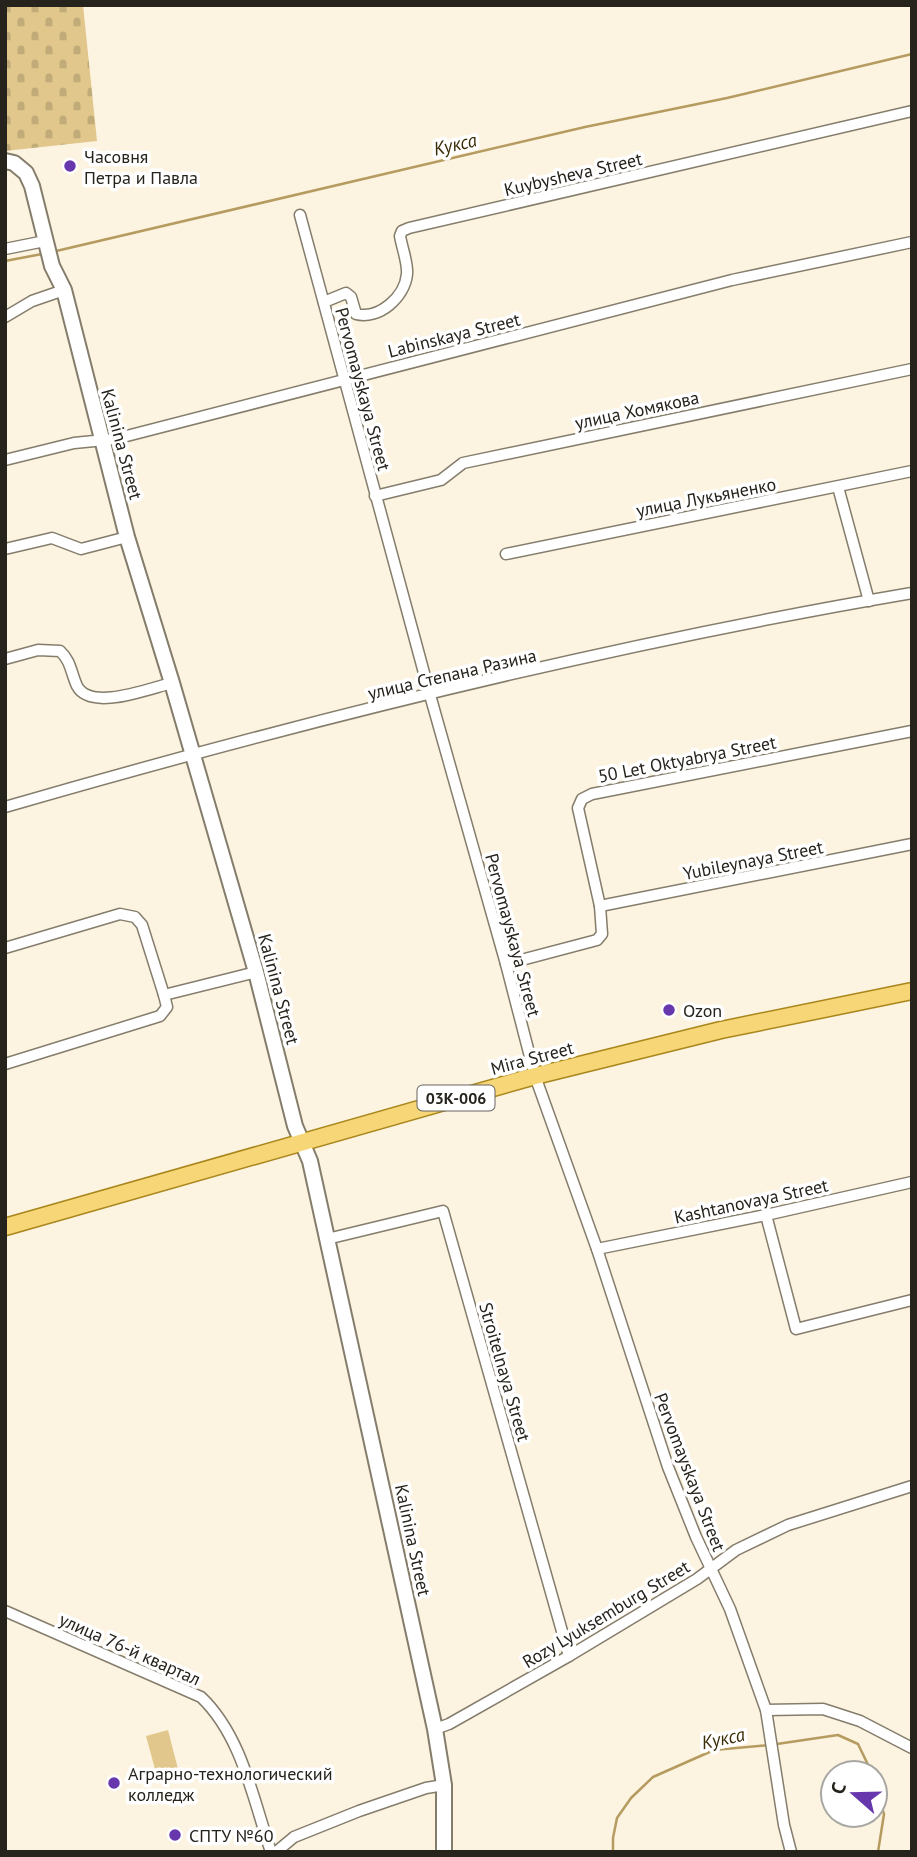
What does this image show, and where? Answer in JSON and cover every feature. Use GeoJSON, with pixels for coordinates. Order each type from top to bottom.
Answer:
{"type":"FeatureCollection","features":[{"type":"Feature","properties":{"kind":"main road","name":"Mira Street"},"geometry":{"type":"LineString","coordinates":[[5,1227],[535,1076],[720,1030],[912,991]]}},
{"type":"Feature","properties":{"kind":"street","name":"Kuybysheva Street"},"geometry":{"type":"LineString","coordinates":[[324,302],[346,293],[351,297],[356,314],[362,316],[386,308],[403,288],[406,279],[400,236],[402,231],[409,228],[912,111]]}},
{"type":"Feature","properties":{"kind":"street","name":"Kalinina Street"},"geometry":{"type":"LineString","coordinates":[[5,161],[14,163],[26,173],[32,186],[52,266],[64,290],[127,537],[256,972],[295,1126],[310,1161],[435,1729],[444,1785],[444,1852]]}},
{"type":"Feature","properties":{"kind":"street","name":"Pervomayskaya Street"},"geometry":{"type":"LineString","coordinates":[[299,215],[535,1076],[597,1249],[668,1467],[710,1570],[730,1609],[766,1710],[784,1825],[791,1852]]}},
{"type":"Feature","properties":{"kind":"street","name":"Labinskaya Street"},"geometry":{"type":"LineString","coordinates":[[5,460],[74,443],[101,441],[732,280],[912,242]]}},
{"type":"Feature","properties":{"kind":"street"},"geometry":{"type":"LineString","coordinates":[[5,249],[46,244]]}},
{"type":"Feature","properties":{"kind":"street"},"geometry":{"type":"LineString","coordinates":[[5,317],[32,301],[64,290]]}},
{"type":"Feature","properties":{"kind":"street","name":"улица Хомякова"},"geometry":{"type":"LineString","coordinates":[[375,496],[441,480],[463,463],[912,369]]}},
{"type":"Feature","properties":{"kind":"street","name":"улица Лукьяненко"},"geometry":{"type":"LineString","coordinates":[[506,554],[912,471]]}},
{"type":"Feature","properties":{"kind":"street"},"geometry":{"type":"LineString","coordinates":[[838,487],[869,601]]}},
{"type":"Feature","properties":{"kind":"street"},"geometry":{"type":"LineString","coordinates":[[5,549],[52,538],[82,549],[127,537]]}},
{"type":"Feature","properties":{"kind":"street","name":"улица Степана Разина"},"geometry":{"type":"LineString","coordinates":[[5,807],[193,753],[430,695],[716,628],[912,593]]}},
{"type":"Feature","properties":{"kind":"street"},"geometry":{"type":"LineString","coordinates":[[5,659],[38,650],[60,651],[67,658],[78,689],[90,697],[107,699],[172,682]]}},
{"type":"Feature","properties":{"kind":"street","name":"50 Let Oktyabrya Street"},"geometry":{"type":"LineString","coordinates":[[506,964],[597,940],[602,934],[600,906],[578,808],[582,799],[592,794],[912,731]]}},
{"type":"Feature","properties":{"kind":"street","name":"Yubileynaya Street"},"geometry":{"type":"LineString","coordinates":[[600,906],[912,844]]}},
{"type":"Feature","properties":{"kind":"street"},"geometry":{"type":"LineString","coordinates":[[5,948],[120,914],[135,917],[142,925],[167,1007],[160,1016],[5,1064]]}},
{"type":"Feature","properties":{"kind":"street"},"geometry":{"type":"LineString","coordinates":[[164,995],[256,972]]}},
{"type":"Feature","properties":{"kind":"street","name":"Kashtanovaya Street"},"geometry":{"type":"LineString","coordinates":[[597,1249],[912,1182]]}},
{"type":"Feature","properties":{"kind":"street","name":"Stroitelnaya Street"},"geometry":{"type":"LineString","coordinates":[[327,1239],[443,1212],[569,1656]]}},
{"type":"Feature","properties":{"kind":"street"},"geometry":{"type":"LineString","coordinates":[[766,1215],[796,1329],[912,1300]]}},
{"type":"Feature","properties":{"kind":"street","name":"Rozy Lyuksemburg Street"},"geometry":{"type":"LineString","coordinates":[[435,1729],[449,1724],[569,1656],[710,1570],[736,1550],[788,1525],[912,1486]]}},
{"type":"Feature","properties":{"kind":"street","name":"улица 76-й квартал"},"geometry":{"type":"LineString","coordinates":[[5,1611],[201,1697],[217,1712],[234,1742],[271,1852]]}},
{"type":"Feature","properties":{"kind":"street"},"geometry":{"type":"LineString","coordinates":[[766,1710],[823,1709],[860,1720],[912,1748]]}},
{"type":"Feature","properties":{"kind":"street"},"geometry":{"type":"LineString","coordinates":[[276,1852],[294,1837],[359,1811],[426,1788],[444,1785]]}},
{"type":"Feature","properties":{"kind":"green space"},"geometry":{"type":"Polygon","coordinates":[[[5,5],[83,5],[97,141],[5,151],[5,5]]]}},
{"type":"Feature","properties":{"kind":"green space"},"geometry":{"type":"Polygon","coordinates":[[[168,1730],[179,1773],[158,1780],[146,1736],[168,1730]]]}},
{"type":"Feature","properties":{"kind":"waterway","name":"Кукса"},"geometry":{"type":"LineString","coordinates":[[52,252],[585,127],[727,98],[912,54]]}},
{"type":"Feature","properties":{"kind":"waterway","name":"Кукса"},"geometry":{"type":"LineString","coordinates":[[5,261],[42,254]]}},
{"type":"Feature","properties":{"kind":"waterway","name":"Кукса"},"geometry":{"type":"LineString","coordinates":[[613,1852],[617,1818],[631,1798],[653,1777],[714,1750],[838,1735],[858,1744],[865,1759]]}},
{"type":"Feature","properties":{"kind":"waterway","name":"Кукса"},"geometry":{"type":"LineString","coordinates":[[878,1852],[882,1829]]}},
{"type":"Feature","properties":{"kind":"place","name":"Часовня Петра и Павла"},"geometry":{"type":"Point","coordinates":[70,166]}},
{"type":"Feature","properties":{"kind":"place","name":"Ozon"},"geometry":{"type":"Point","coordinates":[669,1010]}},
{"type":"Feature","properties":{"kind":"place","name":"Аграрно-технологический колледж"},"geometry":{"type":"Point","coordinates":[114,1783]}},
{"type":"Feature","properties":{"kind":"place","name":"СПТУ №60"},"geometry":{"type":"Point","coordinates":[175,1835]}}]}
